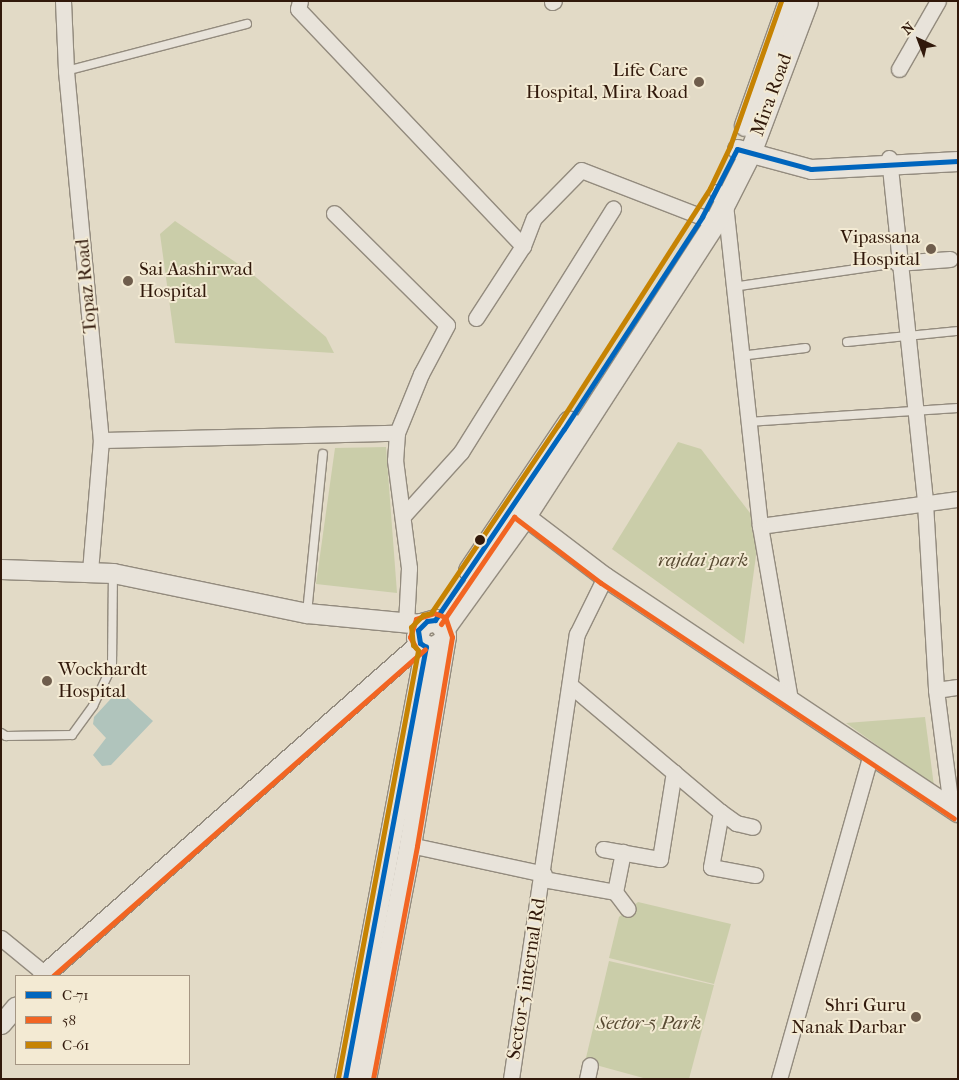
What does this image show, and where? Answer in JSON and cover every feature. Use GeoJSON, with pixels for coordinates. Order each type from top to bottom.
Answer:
{"type":"FeatureCollection","features":[{"type":"Feature","properties":{"kind":"main road","name":"Mira Road"},"geometry":{"type":"LineString","coordinates":[[746,146],[789,1]]}},
{"type":"Feature","properties":{"kind":"main road","name":"Mira Road"},"geometry":{"type":"LineString","coordinates":[[344,1079],[428,633],[519,511],[715,209],[746,146],[807,1]]}},
{"type":"Feature","properties":{"kind":"main road","name":"Mira Road"},"geometry":{"type":"LineString","coordinates":[[365,1079],[410,845],[428,633]]}},
{"type":"Feature","properties":{"kind":"street","name":"Topaz Road"},"geometry":{"type":"LineString","coordinates":[[63,1],[66,71],[101,440],[90,571]]}},
{"type":"Feature","properties":{"kind":"street"},"geometry":{"type":"LineString","coordinates":[[300,1],[298,9],[523,246]]}},
{"type":"Feature","properties":{"kind":"street"},"geometry":{"type":"LineString","coordinates":[[898,69],[938,1]]}},
{"type":"Feature","properties":{"kind":"street"},"geometry":{"type":"LineString","coordinates":[[746,146],[820,161],[889,163],[958,161]]}},
{"type":"Feature","properties":{"kind":"street"},"geometry":{"type":"LineString","coordinates":[[889,163],[958,152]]}},
{"type":"Feature","properties":{"kind":"street"},"geometry":{"type":"LineString","coordinates":[[889,163],[897,262],[925,503],[936,690],[954,809]]}},
{"type":"Feature","properties":{"kind":"street"},"geometry":{"type":"LineString","coordinates":[[476,318],[523,246],[534,218],[581,170],[715,209],[732,287],[760,526],[790,700]]}},
{"type":"Feature","properties":{"kind":"street"},"geometry":{"type":"LineString","coordinates":[[404,516],[460,452],[613,209]]}},
{"type":"Feature","properties":{"kind":"street"},"geometry":{"type":"LineString","coordinates":[[334,213],[447,325],[421,374],[397,434],[395,460],[404,516],[409,568],[428,633]]}},
{"type":"Feature","properties":{"kind":"street"},"geometry":{"type":"LineString","coordinates":[[897,262],[954,259]]}},
{"type":"Feature","properties":{"kind":"street"},"geometry":{"type":"LineString","coordinates":[[101,440],[397,434]]}},
{"type":"Feature","properties":{"kind":"street"},"geometry":{"type":"LineString","coordinates":[[760,526],[958,499]]}},
{"type":"Feature","properties":{"kind":"street"},"geometry":{"type":"LineString","coordinates":[[519,511],[605,577],[954,809]]}},
{"type":"Feature","properties":{"kind":"street"},"geometry":{"type":"LineString","coordinates":[[1,569],[113,573],[307,613],[428,633]]}},
{"type":"Feature","properties":{"kind":"street","name":"Sector-5 internal Rd"},"geometry":{"type":"LineString","coordinates":[[511,1079],[543,876],[577,634],[605,577]]}},
{"type":"Feature","properties":{"kind":"street"},"geometry":{"type":"LineString","coordinates":[[1,938],[44,975],[428,633]]}},
{"type":"Feature","properties":{"kind":"street"},"geometry":{"type":"LineString","coordinates":[[570,685],[721,812],[736,823],[753,827]]}},
{"type":"Feature","properties":{"kind":"street"},"geometry":{"type":"LineString","coordinates":[[936,690],[958,687]]}},
{"type":"Feature","properties":{"kind":"street"},"geometry":{"type":"LineString","coordinates":[[779,1079],[871,754]]}},
{"type":"Feature","properties":{"kind":"street"},"geometry":{"type":"LineString","coordinates":[[603,849],[660,859],[674,772]]}},
{"type":"Feature","properties":{"kind":"street"},"geometry":{"type":"LineString","coordinates":[[721,812],[711,867],[755,875]]}},
{"type":"Feature","properties":{"kind":"street","name":"Sector-5 internal Rd"},"geometry":{"type":"LineString","coordinates":[[410,845],[615,892]]}},
{"type":"Feature","properties":{"kind":"street"},"geometry":{"type":"LineString","coordinates":[[623,852],[615,892],[628,909]]}},
{"type":"Feature","properties":{"kind":"street"},"geometry":{"type":"LineString","coordinates":[[1,1024],[15,1007]]}},
{"type":"Feature","properties":{"kind":"lane"},"geometry":{"type":"LineString","coordinates":[[66,71],[247,24]]}},
{"type":"Feature","properties":{"kind":"lane"},"geometry":{"type":"LineString","coordinates":[[732,287],[897,262]]}},
{"type":"Feature","properties":{"kind":"lane"},"geometry":{"type":"LineString","coordinates":[[847,342],[958,331]]}},
{"type":"Feature","properties":{"kind":"lane"},"geometry":{"type":"LineString","coordinates":[[740,356],[806,348]]}},
{"type":"Feature","properties":{"kind":"lane"},"geometry":{"type":"LineString","coordinates":[[748,422],[958,408]]}},
{"type":"Feature","properties":{"kind":"lane"},"geometry":{"type":"LineString","coordinates":[[307,613],[323,454]]}},
{"type":"Feature","properties":{"kind":"lane"},"geometry":{"type":"LineString","coordinates":[[1,733],[6,736],[72,735],[93,706],[112,666],[113,573]]}},
{"type":"Feature","properties":{"kind":"green space"},"geometry":{"type":"Polygon","coordinates":[[[175,221],[250,272],[326,337],[334,353],[175,343],[160,234],[175,221]]]}},
{"type":"Feature","properties":{"kind":"green space","name":"rajdai park"},"geometry":{"type":"Polygon","coordinates":[[[678,442],[701,449],[760,526],[744,644],[612,549],[678,442]]]}},
{"type":"Feature","properties":{"kind":"green space"},"geometry":{"type":"Polygon","coordinates":[[[386,447],[397,593],[316,584],[335,448],[386,447]]]}},
{"type":"Feature","properties":{"kind":"green space"},"geometry":{"type":"Polygon","coordinates":[[[925,717],[934,786],[846,723],[925,717]]]}},
{"type":"Feature","properties":{"kind":"green space"},"geometry":{"type":"Polygon","coordinates":[[[638,902],[731,924],[714,984],[609,958],[619,917],[638,902]]]}},
{"type":"Feature","properties":{"kind":"green space","name":"Sector-5 Park"},"geometry":{"type":"Polygon","coordinates":[[[609,961],[714,985],[689,1079],[647,1079],[585,1062],[609,961]]]}},
{"type":"Feature","properties":{"kind":"shaded area"},"geometry":{"type":"Polygon","coordinates":[[[119,690],[153,721],[111,765],[102,766],[93,755],[106,738],[93,724],[94,717],[119,690]]]}},
{"type":"Feature","properties":{"kind":"transit line","name":"C-61"},"geometry":{"type":"LineString","coordinates":[[338,1078],[418,650],[413,645],[411,627],[423,615],[431,613],[558,425],[710,188],[730,146],[781,1]]}},
{"type":"Feature","properties":{"kind":"transit line","name":"C-71"},"geometry":{"type":"LineString","coordinates":[[345,1079],[426,647],[420,643],[418,630],[427,621],[435,620],[564,429],[702,217],[737,149],[811,169],[958,161]]}},
{"type":"Feature","properties":{"kind":"transit line","name":"58"},"geometry":{"type":"LineString","coordinates":[[441,624],[514,517],[601,583],[954,818]]}},
{"type":"Feature","properties":{"kind":"transit line","name":"58"},"geometry":{"type":"LineString","coordinates":[[373,1079],[417,846],[452,637],[445,617],[434,613],[416,619],[410,637],[416,648]]}},
{"type":"Feature","properties":{"kind":"transit line","name":"58"},"geometry":{"type":"LineString","coordinates":[[54,975],[425,649]]}},
{"type":"Feature","properties":{"kind":"place","name":"Life Care Hospital, Mira Road"},"geometry":{"type":"Point","coordinates":[699,82]}},
{"type":"Feature","properties":{"kind":"place","name":"Vipassana Hospital"},"geometry":{"type":"Point","coordinates":[931,249]}},
{"type":"Feature","properties":{"kind":"place","name":"Sai Aashirwad Hospital"},"geometry":{"type":"Point","coordinates":[128,281]}},
{"type":"Feature","properties":{"kind":"place","name":"Wockhardt Hospital"},"geometry":{"type":"Point","coordinates":[47,681]}},
{"type":"Feature","properties":{"kind":"place","name":"Shri Guru Nanak Darbar"},"geometry":{"type":"Point","coordinates":[916,1017]}}]}
